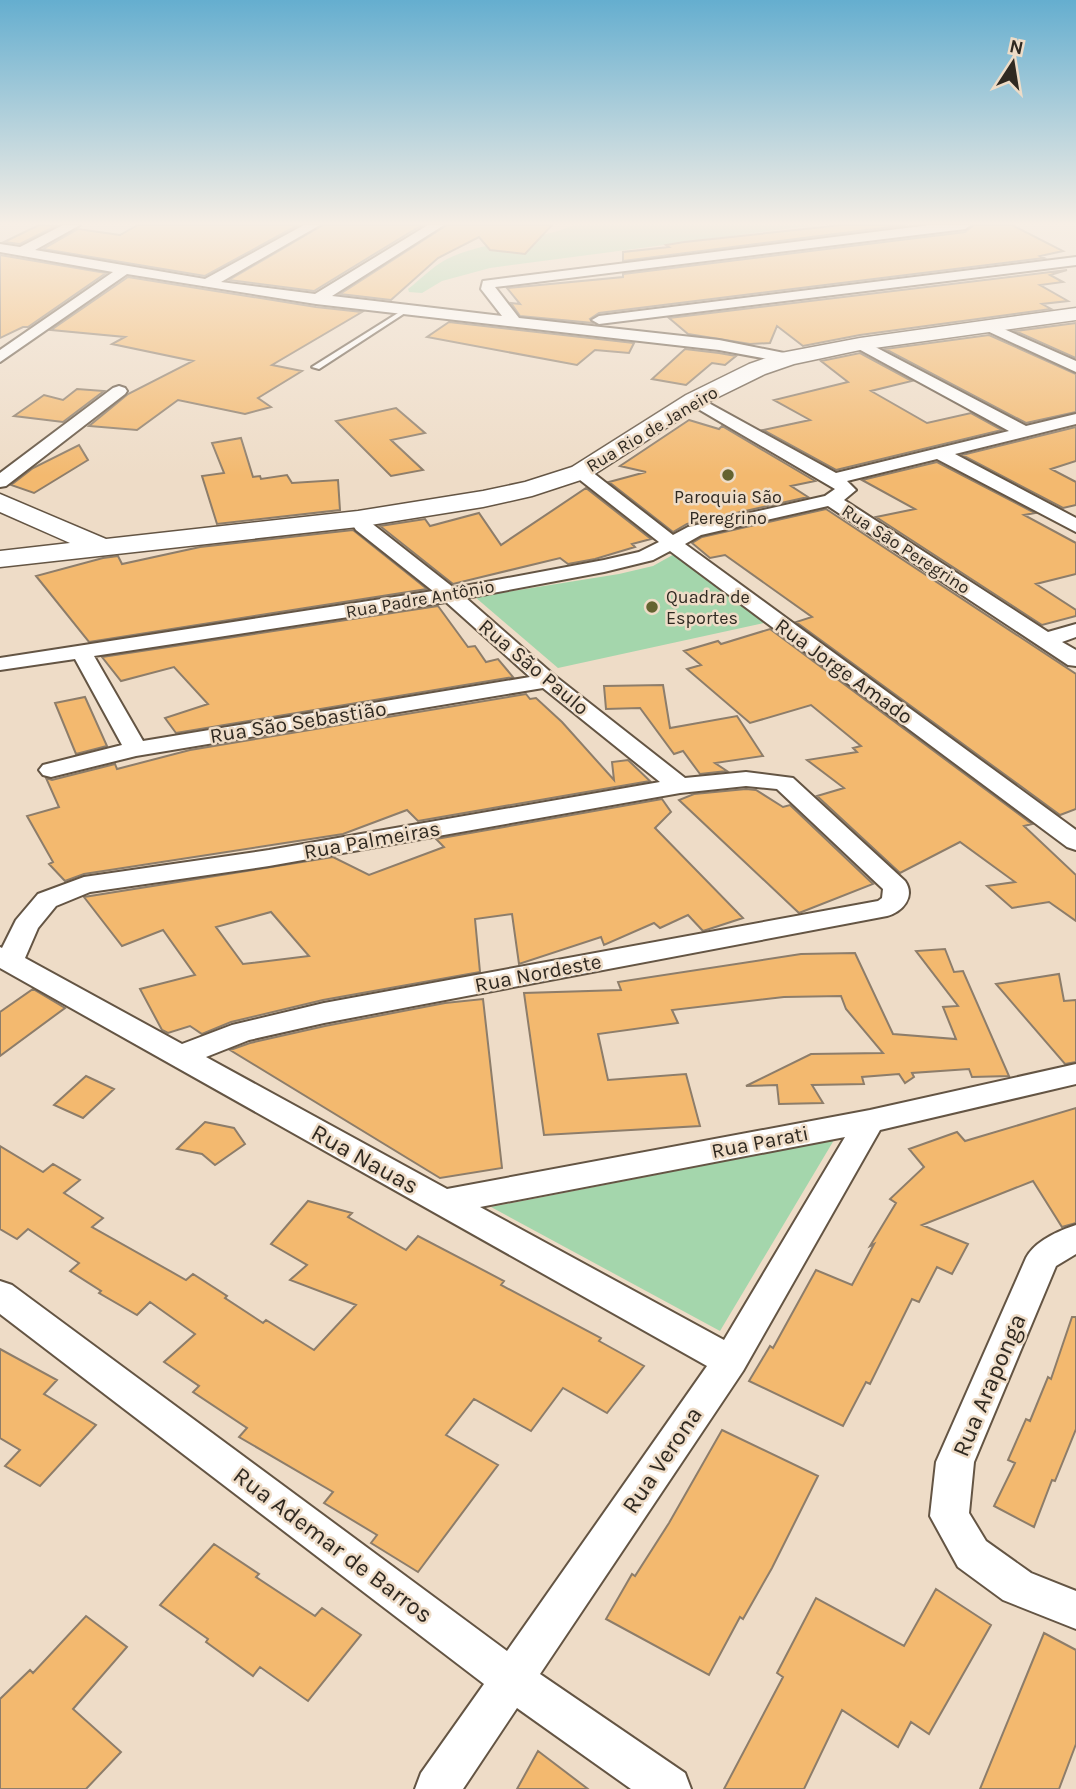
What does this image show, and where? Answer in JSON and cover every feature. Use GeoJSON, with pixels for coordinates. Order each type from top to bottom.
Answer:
{"type":"FeatureCollection","features":[{"type":"Feature","properties":{"kind":"main road","name":"Rua Rio de Janeiro"},"geometry":{"type":"LineString","coordinates":[[0,559],[358,519],[484,499],[532,488],[581,472],[694,400],[757,369],[789,358],[860,344],[1076,314]]}},
{"type":"Feature","properties":{"kind":"main road"},"geometry":{"type":"LineString","coordinates":[[0,502],[100,547]]}},
{"type":"Feature","properties":{"kind":"street"},"geometry":{"type":"LineString","coordinates":[[0,357],[69,308]]}},
{"type":"Feature","properties":{"kind":"street"},"geometry":{"type":"LineString","coordinates":[[392,308],[719,345],[789,358]]}},
{"type":"Feature","properties":{"kind":"street"},"geometry":{"type":"LineString","coordinates":[[503,308],[514,322]]}},
{"type":"Feature","properties":{"kind":"street"},"geometry":{"type":"LineString","coordinates":[[555,325],[689,308]]}},
{"type":"Feature","properties":{"kind":"street"},"geometry":{"type":"LineString","coordinates":[[988,326],[1076,367]]}},
{"type":"Feature","properties":{"kind":"street"},"geometry":{"type":"LineString","coordinates":[[860,344],[1022,431]]}},
{"type":"Feature","properties":{"kind":"street"},"geometry":{"type":"LineString","coordinates":[[0,482],[119,391]]}},
{"type":"Feature","properties":{"kind":"street","name":"Rua São Peregrino"},"geometry":{"type":"LineString","coordinates":[[694,400],[834,479],[847,490],[831,500],[1076,660]]}},
{"type":"Feature","properties":{"kind":"street"},"geometry":{"type":"LineString","coordinates":[[834,479],[1076,419]]}},
{"type":"Feature","properties":{"kind":"street"},"geometry":{"type":"LineString","coordinates":[[940,453],[1071,518]]}},
{"type":"Feature","properties":{"kind":"street","name":"Rua Jorge Amado"},"geometry":{"type":"LineString","coordinates":[[581,472],[673,544],[1076,842]]}},
{"type":"Feature","properties":{"kind":"street","name":"Rua Padre Antônio"},"geometry":{"type":"LineString","coordinates":[[0,664],[450,595],[636,559],[673,544],[695,531],[831,500]]}},
{"type":"Feature","properties":{"kind":"street","name":"Rua São Paulo"},"geometry":{"type":"LineString","coordinates":[[358,519],[363,526],[450,595],[547,681],[680,786]]}},
{"type":"Feature","properties":{"kind":"street"},"geometry":{"type":"LineString","coordinates":[[1046,640],[1076,630]]}},
{"type":"Feature","properties":{"kind":"street"},"geometry":{"type":"LineString","coordinates":[[82,653],[136,749]]}},
{"type":"Feature","properties":{"kind":"street","name":"Rua São Sebastião"},"geometry":{"type":"LineString","coordinates":[[51,770],[136,749],[547,681]]}},
{"type":"Feature","properties":{"kind":"street","name":"Rua Palmeiras"},"geometry":{"type":"LineString","coordinates":[[5,958],[47,900],[84,885],[269,858],[680,786],[769,779]]}},
{"type":"Feature","properties":{"kind":"street","name":"Rua Nordeste"},"geometry":{"type":"LineString","coordinates":[[181,1056],[242,1032],[324,1013],[887,908],[895,900],[896,887],[785,783],[769,779]]}},
{"type":"Feature","properties":{"kind":"street","name":"Rua Nauas"},"geometry":{"type":"LineString","coordinates":[[5,958],[730,1362]]}},
{"type":"Feature","properties":{"kind":"street","name":"Rua Parati"},"geometry":{"type":"LineString","coordinates":[[442,1202],[870,1121],[1076,1074]]}},
{"type":"Feature","properties":{"kind":"street","name":"Rua Verona"},"geometry":{"type":"LineString","coordinates":[[437,1789],[730,1362],[870,1121]]}},
{"type":"Feature","properties":{"kind":"street","name":"Rua Araponga"},"geometry":{"type":"LineString","coordinates":[[1076,1238],[1043,1258],[955,1462],[948,1516],[972,1554],[1017,1587],[1076,1610]]}},
{"type":"Feature","properties":{"kind":"street","name":"Rua Ademar de Barros"},"geometry":{"type":"LineString","coordinates":[[0,1295],[512,1680],[669,1789]]}},
{"type":"Feature","properties":{"kind":"lane"},"geometry":{"type":"LineString","coordinates":[[316,367],[406,310]]}},
{"type":"Feature","properties":{"kind":"green space"},"geometry":{"type":"Polygon","coordinates":[[[678,552],[768,622],[558,668],[475,597],[619,574],[653,566],[678,552]]]}},
{"type":"Feature","properties":{"kind":"green space"},"geometry":{"type":"Polygon","coordinates":[[[834,1140],[720,1331],[491,1207],[834,1140]]]}},
{"type":"Feature","properties":{"kind":"building"},"geometry":{"type":"Polygon","coordinates":[[[0,308],[55,308],[28,327],[0,338],[0,308]]]}},
{"type":"Feature","properties":{"kind":"building"},"geometry":{"type":"Polygon","coordinates":[[[82,308],[330,308],[362,312],[272,365],[302,371],[258,398],[271,407],[245,414],[178,400],[137,430],[89,426],[128,394],[193,361],[112,344],[125,337],[51,330],[82,308]]]}},
{"type":"Feature","properties":{"kind":"building"},"geometry":{"type":"Polygon","coordinates":[[[515,308],[636,308],[599,313],[590,319],[593,323],[520,316],[515,308]]]}},
{"type":"Feature","properties":{"kind":"building"},"geometry":{"type":"Polygon","coordinates":[[[748,308],[1051,309],[860,335],[803,346],[777,326],[770,343],[750,344],[688,334],[669,318],[748,308]]]}},
{"type":"Feature","properties":{"kind":"building"},"geometry":{"type":"Polygon","coordinates":[[[449,322],[634,343],[629,353],[595,350],[577,365],[427,337],[449,322]]]}},
{"type":"Feature","properties":{"kind":"building"},"geometry":{"type":"Polygon","coordinates":[[[1076,323],[1076,358],[1015,331],[1076,323]]]}},
{"type":"Feature","properties":{"kind":"building"},"geometry":{"type":"Polygon","coordinates":[[[989,335],[1076,374],[1076,412],[1026,423],[885,349],[989,335]]]}},
{"type":"Feature","properties":{"kind":"building"},"geometry":{"type":"Polygon","coordinates":[[[685,349],[736,356],[725,365],[712,363],[686,385],[652,379],[685,349]]]}},
{"type":"Feature","properties":{"kind":"building"},"geometry":{"type":"Polygon","coordinates":[[[860,353],[912,381],[871,391],[927,423],[971,413],[1002,430],[836,470],[763,430],[810,420],[774,400],[848,382],[821,361],[860,353]]]}},
{"type":"Feature","properties":{"kind":"building"},"geometry":{"type":"Polygon","coordinates":[[[77,389],[104,391],[63,422],[14,416],[44,395],[63,400],[77,389]]]}},
{"type":"Feature","properties":{"kind":"building"},"geometry":{"type":"Polygon","coordinates":[[[396,408],[425,433],[391,440],[423,470],[391,476],[336,421],[396,408]]]}},
{"type":"Feature","properties":{"kind":"building","name":"Paroquia São Peregrino"},"geometry":{"type":"Polygon","coordinates":[[[689,420],[719,429],[722,426],[815,481],[791,486],[808,497],[687,524],[673,532],[609,482],[646,472],[620,466],[689,420]]]}},
{"type":"Feature","properties":{"kind":"building"},"geometry":{"type":"Polygon","coordinates":[[[1076,427],[1076,461],[1051,469],[1076,482],[1076,505],[1063,508],[962,455],[1076,427]]]}},
{"type":"Feature","properties":{"kind":"building"},"geometry":{"type":"Polygon","coordinates":[[[241,438],[253,477],[260,476],[261,479],[287,475],[292,483],[338,480],[340,510],[217,524],[202,476],[224,473],[212,443],[241,438]]]}},
{"type":"Feature","properties":{"kind":"building"},"geometry":{"type":"Polygon","coordinates":[[[79,445],[88,460],[34,493],[11,485],[33,468],[79,445]]]}},
{"type":"Feature","properties":{"kind":"building"},"geometry":{"type":"Polygon","coordinates":[[[937,462],[1035,513],[1024,515],[1076,543],[1076,574],[1036,584],[1076,610],[1076,616],[1042,625],[876,517],[915,509],[862,480],[937,462]]]}},
{"type":"Feature","properties":{"kind":"building"},"geometry":{"type":"Polygon","coordinates":[[[586,488],[651,539],[632,544],[635,547],[595,559],[568,564],[560,558],[453,584],[380,526],[425,519],[430,526],[479,513],[501,545],[586,488]]]}},
{"type":"Feature","properties":{"kind":"building"},"geometry":{"type":"Polygon","coordinates":[[[826,509],[1076,674],[1076,809],[1060,815],[796,622],[812,617],[725,555],[710,558],[692,543],[702,537],[826,509]]]}},
{"type":"Feature","properties":{"kind":"building"},"geometry":{"type":"Polygon","coordinates":[[[353,530],[427,589],[89,642],[36,576],[103,558],[118,556],[122,564],[200,547],[353,530]]]}},
{"type":"Feature","properties":{"kind":"building"},"geometry":{"type":"Polygon","coordinates":[[[438,606],[468,647],[475,646],[486,662],[498,659],[513,677],[176,733],[165,718],[208,704],[174,667],[121,681],[102,657],[438,606]]]}},
{"type":"Feature","properties":{"kind":"building"},"geometry":{"type":"Polygon","coordinates":[[[770,629],[1032,824],[1024,826],[1076,875],[1076,921],[1049,902],[1012,908],[987,886],[1015,882],[960,842],[900,873],[817,796],[844,788],[807,760],[857,752],[853,748],[861,746],[811,705],[750,723],[687,669],[701,665],[684,651],[718,641],[721,644],[770,629]]]}},
{"type":"Feature","properties":{"kind":"building"},"geometry":{"type":"Polygon","coordinates":[[[663,685],[670,728],[737,716],[763,756],[715,763],[727,771],[700,774],[683,751],[674,754],[640,708],[606,709],[604,686],[663,685]]]}},
{"type":"Feature","properties":{"kind":"building"},"geometry":{"type":"Polygon","coordinates":[[[526,694],[530,699],[536,698],[562,722],[614,780],[612,762],[628,760],[650,781],[418,821],[407,810],[343,834],[84,874],[65,881],[49,864],[53,862],[27,816],[59,807],[46,778],[52,780],[115,764],[117,769],[190,750],[526,694]]]}},
{"type":"Feature","properties":{"kind":"building"},"geometry":{"type":"Polygon","coordinates":[[[85,697],[107,746],[76,754],[55,703],[85,697]]]}},
{"type":"Feature","properties":{"kind":"building"},"geometry":{"type":"Polygon","coordinates":[[[756,790],[783,807],[790,805],[873,884],[799,913],[679,800],[694,794],[756,790]]]}},
{"type":"Feature","properties":{"kind":"building"},"geometry":{"type":"Polygon","coordinates":[[[662,799],[671,812],[655,828],[743,918],[703,931],[688,915],[660,928],[654,923],[604,945],[601,937],[519,964],[512,914],[475,919],[480,972],[323,1000],[231,1022],[202,1034],[190,1026],[168,1033],[162,1030],[140,989],[195,975],[163,930],[122,946],[84,897],[333,857],[369,875],[444,847],[436,839],[662,799]],[[271,912],[216,927],[243,964],[309,956],[271,912]]]}},
{"type":"Feature","properties":{"kind":"building"},"geometry":{"type":"Polygon","coordinates":[[[945,949],[954,972],[963,971],[1009,1076],[972,1077],[969,1069],[912,1073],[914,1077],[905,1083],[899,1074],[862,1077],[864,1084],[812,1085],[823,1103],[779,1104],[777,1085],[746,1086],[811,1054],[883,1053],[846,1009],[841,996],[784,997],[672,1010],[678,1023],[598,1034],[608,1080],[686,1074],[700,1126],[544,1135],[524,993],[621,990],[618,982],[801,954],[855,953],[893,1034],[956,1039],[943,1007],[958,1006],[916,951],[945,949]]]}},
{"type":"Feature","properties":{"kind":"building"},"geometry":{"type":"Polygon","coordinates":[[[1059,974],[1064,1001],[1076,1000],[1076,1062],[1065,1064],[996,984],[1059,974]]]}},
{"type":"Feature","properties":{"kind":"building"},"geometry":{"type":"Polygon","coordinates":[[[33,989],[65,1008],[0,1056],[0,1012],[33,989]]]}},
{"type":"Feature","properties":{"kind":"building"},"geometry":{"type":"Polygon","coordinates":[[[483,999],[502,1168],[440,1178],[230,1050],[325,1026],[445,1003],[483,999]]]}},
{"type":"Feature","properties":{"kind":"building"},"geometry":{"type":"Polygon","coordinates":[[[86,1076],[114,1089],[83,1118],[54,1105],[86,1076]]]}},
{"type":"Feature","properties":{"kind":"building"},"geometry":{"type":"Polygon","coordinates":[[[1076,1108],[1076,1223],[1062,1227],[1033,1181],[922,1225],[968,1244],[952,1274],[937,1267],[919,1302],[912,1299],[870,1384],[866,1382],[843,1426],[749,1381],[770,1346],[773,1348],[816,1270],[852,1285],[874,1244],[870,1246],[896,1203],[890,1199],[924,1167],[909,1149],[957,1132],[965,1141],[1076,1108]]]}},
{"type":"Feature","properties":{"kind":"building"},"geometry":{"type":"Polygon","coordinates":[[[205,1122],[234,1128],[245,1144],[215,1165],[202,1154],[177,1149],[205,1122]]]}},
{"type":"Feature","properties":{"kind":"building"},"geometry":{"type":"Polygon","coordinates":[[[0,1146],[43,1172],[53,1164],[80,1180],[64,1193],[103,1218],[92,1227],[186,1280],[193,1274],[263,1323],[266,1320],[314,1350],[356,1305],[290,1280],[307,1265],[271,1244],[308,1201],[352,1213],[348,1217],[406,1250],[418,1236],[504,1281],[501,1285],[601,1338],[599,1341],[644,1366],[607,1413],[563,1388],[531,1431],[474,1399],[446,1435],[498,1465],[418,1572],[371,1543],[377,1535],[324,1503],[333,1492],[239,1437],[247,1428],[193,1392],[199,1386],[164,1362],[195,1334],[150,1302],[137,1315],[99,1293],[101,1291],[70,1271],[79,1263],[28,1229],[17,1239],[0,1229],[0,1146]]]}},
{"type":"Feature","properties":{"kind":"building"},"geometry":{"type":"Polygon","coordinates":[[[1072,1317],[1076,1317],[1076,1429],[1034,1527],[994,1506],[1015,1463],[1008,1460],[1026,1419],[1030,1421],[1048,1377],[1051,1379],[1072,1317]]]}},
{"type":"Feature","properties":{"kind":"building"},"geometry":{"type":"Polygon","coordinates":[[[0,1349],[57,1380],[44,1394],[96,1425],[40,1486],[5,1466],[20,1450],[0,1438],[0,1349]]]}},
{"type":"Feature","properties":{"kind":"building"},"geometry":{"type":"Polygon","coordinates":[[[722,1430],[818,1476],[772,1568],[743,1619],[740,1617],[709,1675],[606,1619],[632,1574],[635,1576],[669,1523],[722,1430]]]}},
{"type":"Feature","properties":{"kind":"building"},"geometry":{"type":"Polygon","coordinates":[[[214,1544],[259,1574],[256,1577],[315,1616],[322,1608],[361,1635],[308,1701],[260,1667],[253,1676],[206,1642],[208,1639],[160,1605],[214,1544]]]}},
{"type":"Feature","properties":{"kind":"building"},"geometry":{"type":"Polygon","coordinates":[[[936,1589],[991,1625],[929,1734],[911,1722],[898,1747],[842,1710],[804,1789],[724,1789],[783,1677],[777,1673],[816,1598],[904,1646],[936,1589]]]}},
{"type":"Feature","properties":{"kind":"building"},"geometry":{"type":"Polygon","coordinates":[[[86,1616],[127,1647],[73,1709],[121,1752],[86,1789],[0,1789],[0,1699],[30,1670],[33,1673],[86,1616]]]}},
{"type":"Feature","properties":{"kind":"building"},"geometry":{"type":"Polygon","coordinates":[[[1044,1633],[1076,1650],[1076,1744],[1059,1789],[980,1789],[1044,1633]]]}},
{"type":"Feature","properties":{"kind":"building"},"geometry":{"type":"Polygon","coordinates":[[[538,1751],[588,1789],[517,1789],[538,1751]]]}},
{"type":"Feature","properties":{"kind":"place","name":"Paroquia São Peregrino"},"geometry":{"type":"Point","coordinates":[728,475]}},
{"type":"Feature","properties":{"kind":"place","name":"Quadra de Esportes"},"geometry":{"type":"Point","coordinates":[652,607]}}]}
